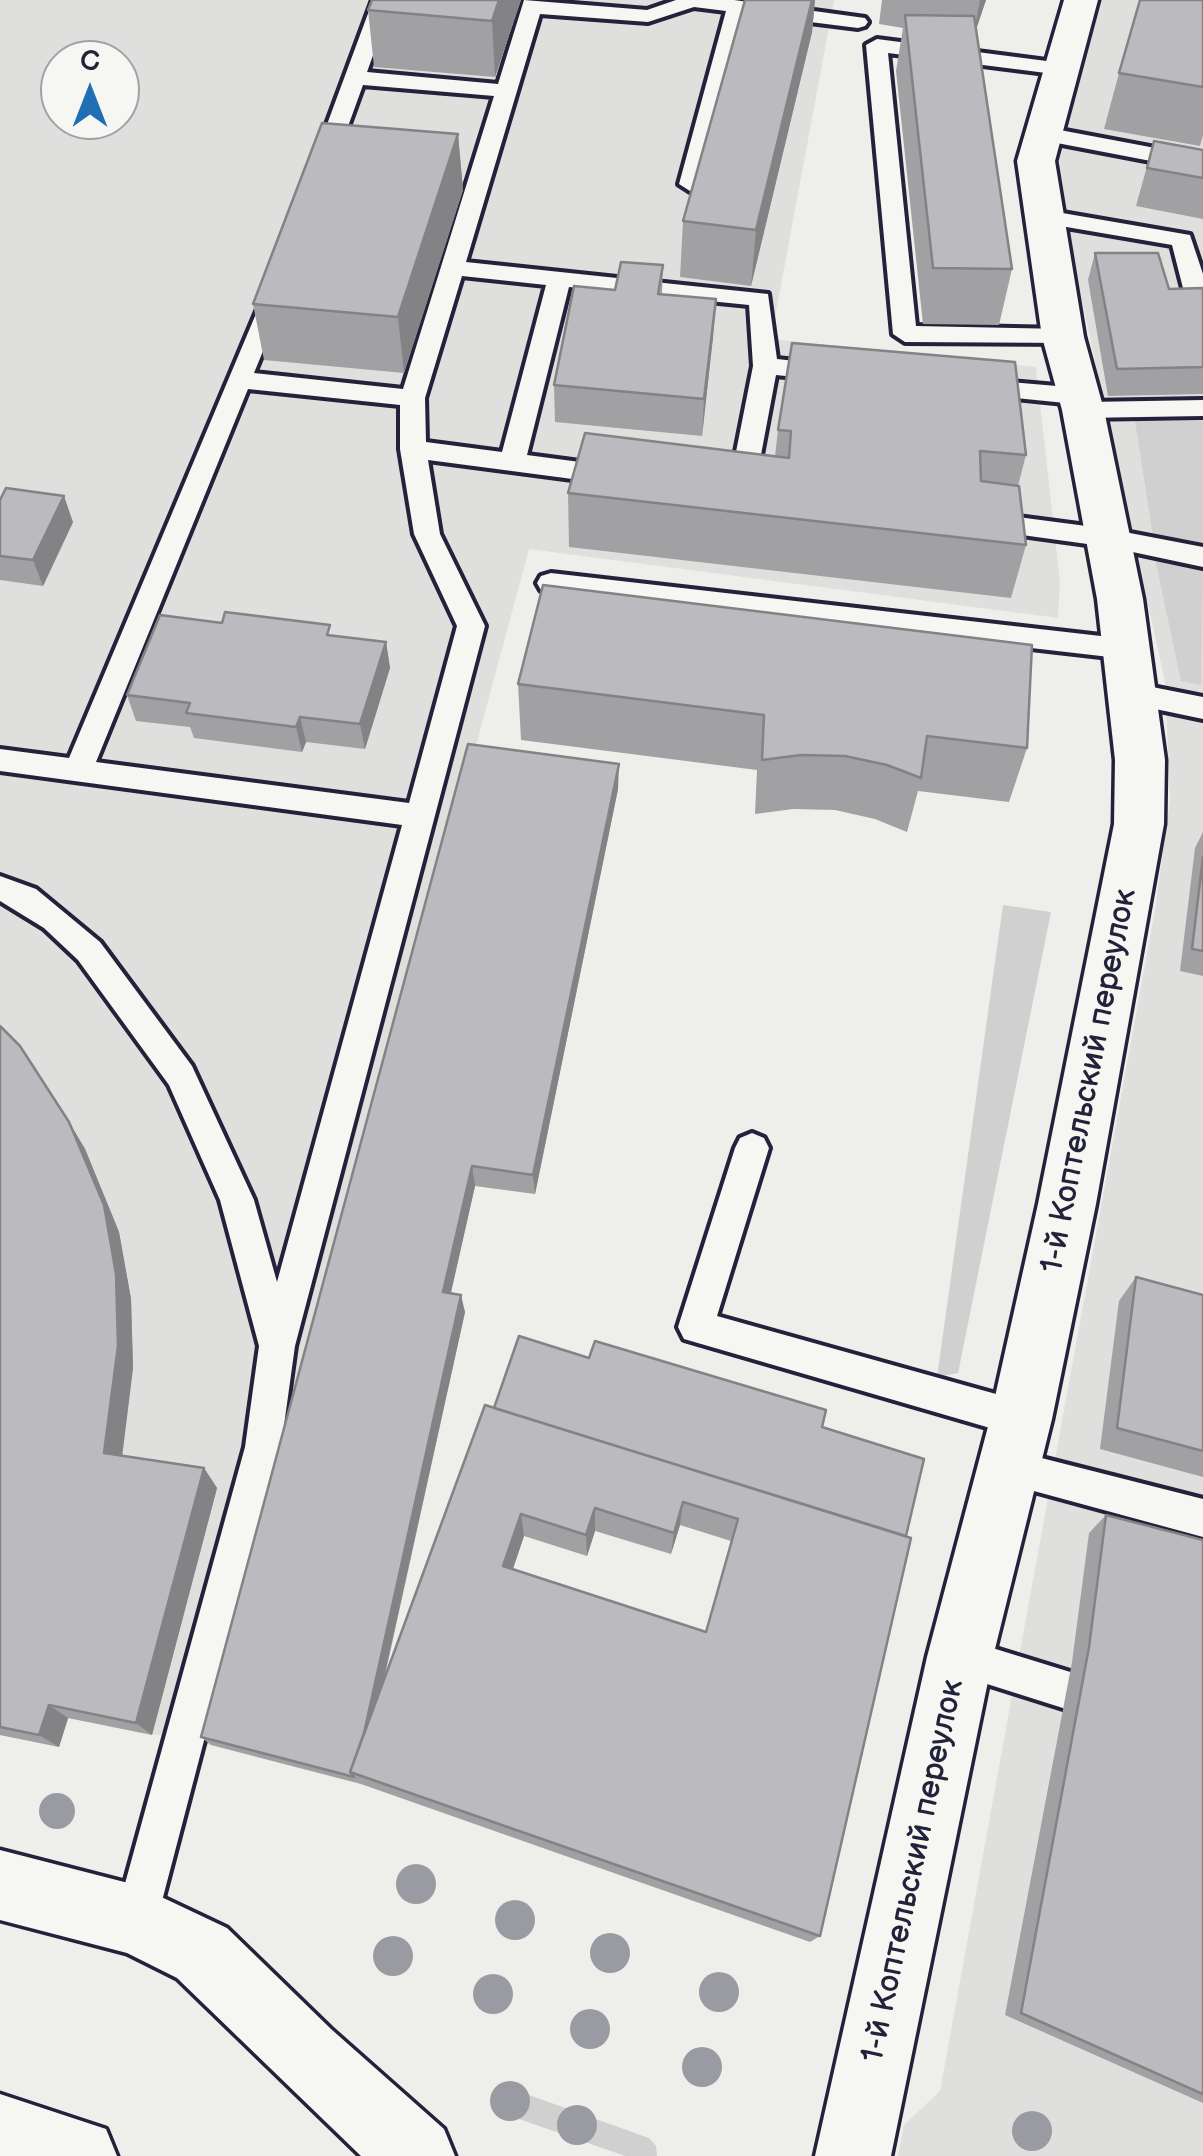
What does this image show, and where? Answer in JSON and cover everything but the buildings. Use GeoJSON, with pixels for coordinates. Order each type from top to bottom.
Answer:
{"type":"FeatureCollection","features":[{"type":"Feature","properties":{"kind":"street","name":"1-й Коптельский переулок"},"geometry":{"type":"LineString","coordinates":[[852,2156],[960,1656],[1015,1443],[1067,1204],[1139,824],[1141,777],[1110,538],[1064,338],[1036,161],[1081,0]]}},
{"type":"Feature","properties":{"kind":"street"},"geometry":{"type":"LineString","coordinates":[[0,1885],[136,1920],[202,1954],[417,2156]]}},
{"type":"Feature","properties":{"kind":"street"},"geometry":{"type":"LineString","coordinates":[[0,2130],[79,2156]]}},
{"type":"Feature","properties":{"kind":"lane"},"geometry":{"type":"LineString","coordinates":[[310,198],[334,162],[356,78],[383,0]]}},
{"type":"Feature","properties":{"kind":"lane"},"geometry":{"type":"LineString","coordinates":[[858,22],[866,0]]}},
{"type":"Feature","properties":{"kind":"lane"},"geometry":{"type":"LineString","coordinates":[[136,1920],[263,1448],[277,1346],[470,626],[427,534],[413,448],[414,398],[453,268],[471,173],[507,90],[533,3],[648,16],[693,1],[858,22],[878,45],[905,334],[1064,338]]}},
{"type":"Feature","properties":{"kind":"lane"},"geometry":{"type":"LineString","coordinates":[[690,184],[738,7]]}},
{"type":"Feature","properties":{"kind":"lane"},"geometry":{"type":"LineString","coordinates":[[878,45],[1062,69]]}},
{"type":"Feature","properties":{"kind":"lane"},"geometry":{"type":"LineString","coordinates":[[356,78],[507,90]]}},
{"type":"Feature","properties":{"kind":"lane"},"geometry":{"type":"LineString","coordinates":[[1044,134],[1203,164]]}},
{"type":"Feature","properties":{"kind":"lane"},"geometry":{"type":"LineString","coordinates":[[1044,217],[1182,240],[1198,296],[1203,296]]}},
{"type":"Feature","properties":{"kind":"lane"},"geometry":{"type":"LineString","coordinates":[[453,268],[760,299],[765,366],[744,493]]}},
{"type":"Feature","properties":{"kind":"lane"},"geometry":{"type":"LineString","coordinates":[[78,770],[283,271]]}},
{"type":"Feature","properties":{"kind":"lane"},"geometry":{"type":"LineString","coordinates":[[512,462],[560,279]]}},
{"type":"Feature","properties":{"kind":"lane"},"geometry":{"type":"LineString","coordinates":[[765,366],[862,376]]}},
{"type":"Feature","properties":{"kind":"lane"},"geometry":{"type":"LineString","coordinates":[[241,380],[414,398]]}},
{"type":"Feature","properties":{"kind":"lane"},"geometry":{"type":"LineString","coordinates":[[958,386],[1082,403],[1203,408]]}},
{"type":"Feature","properties":{"kind":"lane"},"geometry":{"type":"LineString","coordinates":[[413,448],[645,480]]}},
{"type":"Feature","properties":{"kind":"lane"},"geometry":{"type":"LineString","coordinates":[[968,520],[1110,538],[1203,556]]}},
{"type":"Feature","properties":{"kind":"lane"},"geometry":{"type":"LineString","coordinates":[[551,583],[1129,671],[1202,705]]}},
{"type":"Feature","properties":{"kind":"lane"},"geometry":{"type":"LineString","coordinates":[[0,760],[419,816]]}},
{"type":"Feature","properties":{"kind":"lane"},"geometry":{"type":"LineString","coordinates":[[0,888],[25,898],[55,919],[89,951],[181,1076],[236,1200],[277,1346]]}},
{"type":"Feature","properties":{"kind":"lane"},"geometry":{"type":"LineString","coordinates":[[752,1148],[696,1326],[1015,1443],[1203,1518]]}},
{"type":"Feature","properties":{"kind":"lane"},"geometry":{"type":"LineString","coordinates":[[960,1656],[1066,1690]]}},
{"type":"Feature","properties":{"kind":"shaded area"},"geometry":{"type":"Polygon","coordinates":[[[0,0],[834,0],[771,339],[1036,367],[1060,582],[1058,618],[529,549],[470,768],[618,789],[535,1194],[475,1186],[447,1308],[465,1312],[361,1784],[211,1745],[69,1718],[59,1747],[0,1735],[0,0]]]}},
{"type":"Feature","properties":{"kind":"shaded area"},"geometry":{"type":"Polygon","coordinates":[[[1097,0],[1203,0],[1203,2156],[898,2156],[904,2125],[940,2091],[1155,910],[1170,801],[1165,682],[1052,163],[1097,0]]]}},
{"type":"Feature","properties":{"kind":"shaded area"},"geometry":{"type":"Polygon","coordinates":[[[1135,421],[1203,421],[1203,546],[1153,536],[1135,421]]]}},
{"type":"Feature","properties":{"kind":"shaded area"},"geometry":{"type":"Polygon","coordinates":[[[1154,554],[1203,565],[1201,685],[1181,681],[1154,554]]]}},
{"type":"Feature","properties":{"kind":"shaded area"},"geometry":{"type":"Polygon","coordinates":[[[1003,905],[1051,912],[958,1373],[937,1377],[1003,905]]]}},
{"type":"Feature","properties":{"kind":"shaded area"},"geometry":{"type":"Polygon","coordinates":[[[504,2086],[649,2138],[656,2146],[657,2156],[625,2156],[502,2113],[496,2110],[494,2096],[504,2086]]]}}]}
